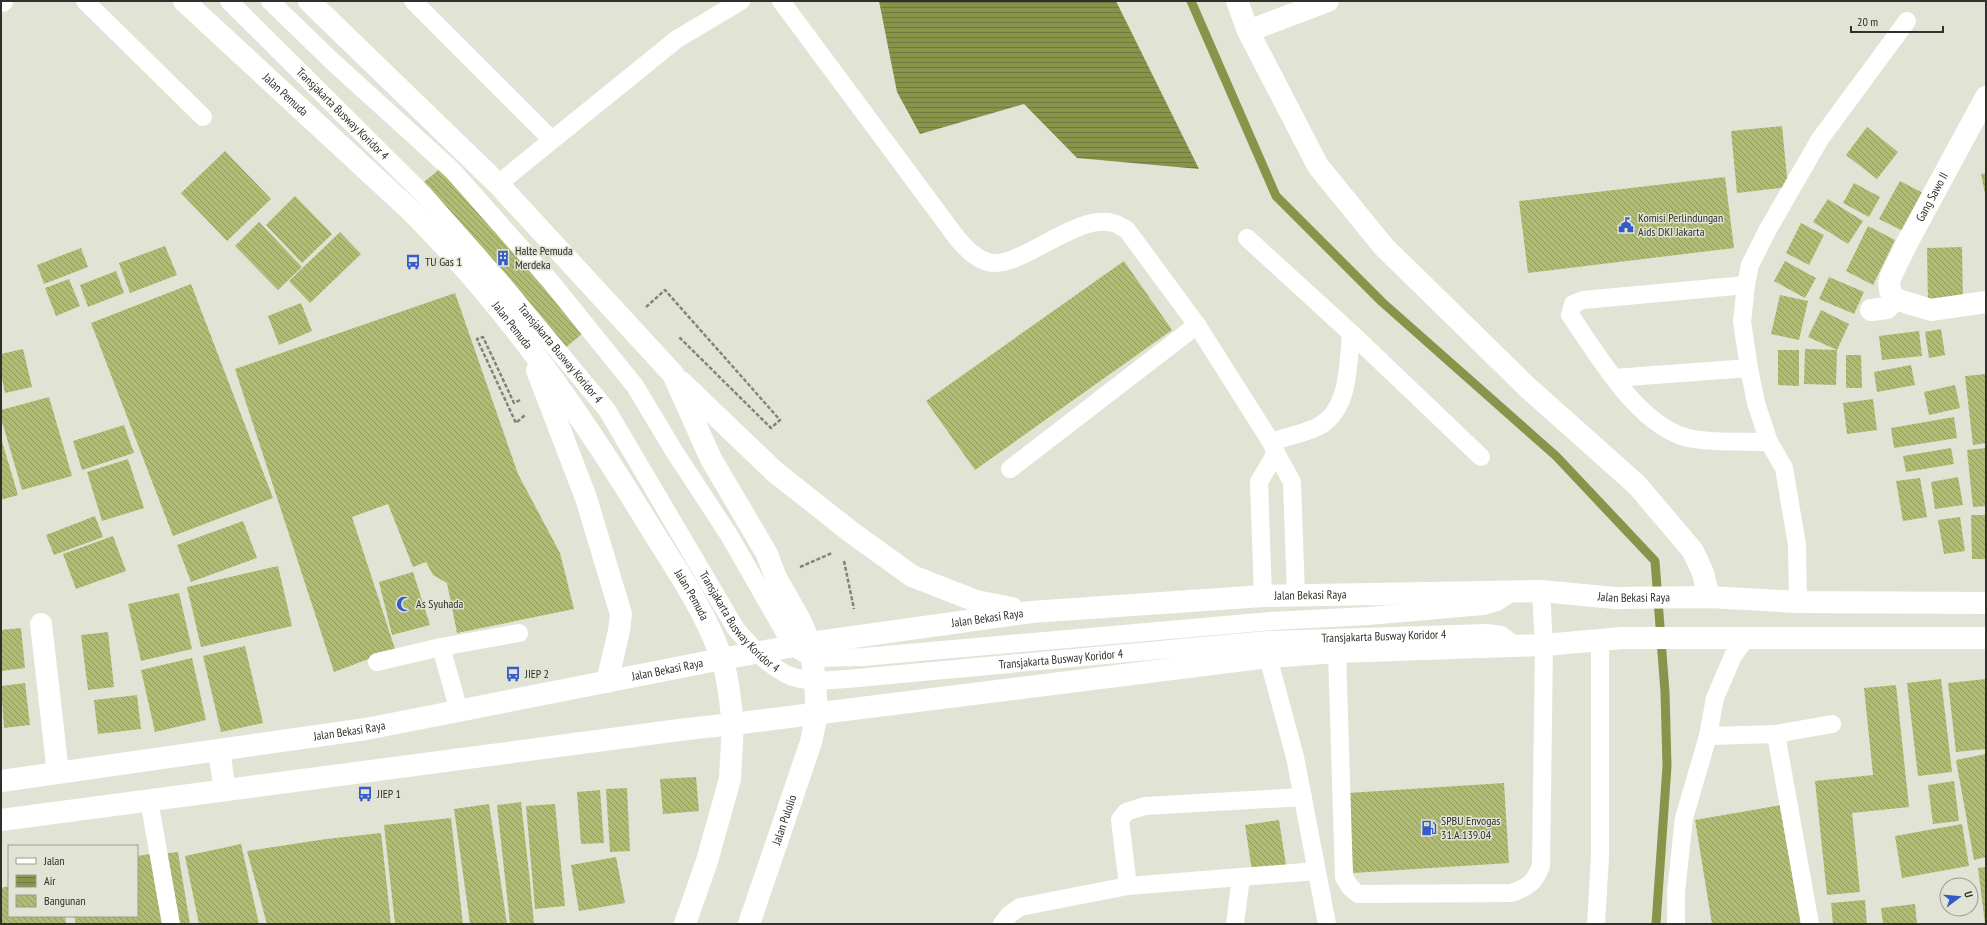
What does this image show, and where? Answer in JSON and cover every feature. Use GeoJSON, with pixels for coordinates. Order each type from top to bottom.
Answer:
{"type":"FeatureCollection","features":[{"type":"Feature","properties":{"kind":"main road","name":"Jalan Pemuda"},"geometry":{"type":"LineString","coordinates":[[184,1],[435,234],[530,348],[574,407],[613,466],[702,612],[722,659],[734,724]]}},
{"type":"Feature","properties":{"kind":"main road"},"geometry":{"type":"LineString","coordinates":[[309,1],[498,184],[673,374],[775,472],[851,532],[912,576],[976,601],[1031,612]]}},
{"type":"Feature","properties":{"kind":"main road"},"geometry":{"type":"LineString","coordinates":[[1237,1],[1248,31],[1318,166],[1384,247],[1526,386],[1637,485],[1693,551],[1703,573],[1700,597]]}},
{"type":"Feature","properties":{"kind":"main road"},"geometry":{"type":"LineString","coordinates":[[1248,31],[1328,1]]}},
{"type":"Feature","properties":{"kind":"main road","name":"Gang Sawo II"},"geometry":{"type":"LineString","coordinates":[[1895,299],[1890,291],[1889,283],[1891,276],[1907,243],[1986,97]]}},
{"type":"Feature","properties":{"kind":"main road"},"geometry":{"type":"LineString","coordinates":[[1871,310],[1887,308],[1895,299],[1931,310],[1980,304]]}},
{"type":"Feature","properties":{"kind":"main road"},"geometry":{"type":"LineString","coordinates":[[530,348],[586,498],[621,614],[619,632],[607,682]]}},
{"type":"Feature","properties":{"kind":"main road"},"geometry":{"type":"LineString","coordinates":[[673,374],[711,459],[767,554],[776,578],[800,620],[805,649],[815,680],[816,714]]}},
{"type":"Feature","properties":{"kind":"main road","name":"Jalan Bekasi Raya"},"geometry":{"type":"LineString","coordinates":[[1,781],[366,729],[722,659],[757,653],[805,649],[1031,612],[1263,596],[1514,591],[1542,591],[1615,598],[1700,597],[1798,602],[1986,603]]}},
{"type":"Feature","properties":{"kind":"main road"},"geometry":{"type":"LineString","coordinates":[[42,624],[58,773]]}},
{"type":"Feature","properties":{"kind":"main road"},"geometry":{"type":"LineString","coordinates":[[1,820],[679,730],[1268,657],[1337,652],[1544,645],[1622,638],[1986,638]]}},
{"type":"Feature","properties":{"kind":"main road","name":"Jalan Pulolio"},"geometry":{"type":"LineString","coordinates":[[749,924],[811,742],[816,714]]}},
{"type":"Feature","properties":{"kind":"main road"},"geometry":{"type":"LineString","coordinates":[[684,924],[706,861],[730,779],[734,724]]}},
{"type":"Feature","properties":{"kind":"main road"},"geometry":{"type":"LineString","coordinates":[[219,751],[225,790]]}},
{"type":"Feature","properties":{"kind":"lane"},"geometry":{"type":"LineString","coordinates":[[85,1],[203,117]]}},
{"type":"Feature","properties":{"kind":"lane","name":"Transjakarta Busway Koridor 4"},"geometry":{"type":"LineString","coordinates":[[229,1],[424,195],[500,281],[608,410],[736,629],[757,653],[786,674],[815,680],[1268,640],[1487,633],[1501,635],[1516,646]]}},
{"type":"Feature","properties":{"kind":"lane","name":"Transjakarta Busway Koridor 4"},"geometry":{"type":"LineString","coordinates":[[270,1],[332,61],[453,171],[551,282],[635,386],[674,451],[805,649],[863,657],[1264,622],[1368,616],[1483,606],[1497,602],[1514,591]]}},
{"type":"Feature","properties":{"kind":"lane"},"geometry":{"type":"LineString","coordinates":[[412,1],[552,140]]}},
{"type":"Feature","properties":{"kind":"lane"},"geometry":{"type":"LineString","coordinates":[[498,184],[677,39],[741,1]]}},
{"type":"Feature","properties":{"kind":"lane"},"geometry":{"type":"LineString","coordinates":[[781,1],[957,238],[972,256],[989,263],[1009,261],[1080,226],[1100,222],[1114,223],[1127,230],[1197,325],[1273,448],[1292,482],[1296,596]]}},
{"type":"Feature","properties":{"kind":"lane"},"geometry":{"type":"LineString","coordinates":[[1798,602],[1797,545],[1784,468],[1769,442],[1756,403],[1749,368],[1742,322],[1746,284],[1750,265],[1767,231],[1820,139],[1907,21]]}},
{"type":"Feature","properties":{"kind":"lane"},"geometry":{"type":"LineString","coordinates":[[1247,238],[1351,333],[1481,457]]}},
{"type":"Feature","properties":{"kind":"lane"},"geometry":{"type":"LineString","coordinates":[[1746,284],[1583,300],[1573,304],[1570,315],[1629,398],[1662,427],[1692,439],[1769,442]]}},
{"type":"Feature","properties":{"kind":"lane"},"geometry":{"type":"LineString","coordinates":[[1010,469],[1197,325]]}},
{"type":"Feature","properties":{"kind":"lane"},"geometry":{"type":"LineString","coordinates":[[1263,596],[1259,482],[1273,448],[1316,428],[1333,415],[1345,391],[1351,333]]}},
{"type":"Feature","properties":{"kind":"lane"},"geometry":{"type":"LineString","coordinates":[[1614,378],[1749,368]]}},
{"type":"Feature","properties":{"kind":"lane"},"geometry":{"type":"LineString","coordinates":[[1337,652],[1344,877],[1350,886],[1358,894],[1511,893],[1526,888],[1536,878],[1541,866],[1544,645],[1542,591]]}},
{"type":"Feature","properties":{"kind":"lane"},"geometry":{"type":"LineString","coordinates":[[377,662],[442,647],[519,633]]}},
{"type":"Feature","properties":{"kind":"lane"},"geometry":{"type":"LineString","coordinates":[[1676,924],[1676,892],[1684,818],[1708,736],[1715,698],[1733,656],[1746,638]]}},
{"type":"Feature","properties":{"kind":"lane"},"geometry":{"type":"LineString","coordinates":[[1596,924],[1600,857],[1600,639]]}},
{"type":"Feature","properties":{"kind":"lane"},"geometry":{"type":"LineString","coordinates":[[442,647],[459,711]]}},
{"type":"Feature","properties":{"kind":"lane"},"geometry":{"type":"LineString","coordinates":[[1268,657],[1295,757],[1327,924]]}},
{"type":"Feature","properties":{"kind":"lane"},"geometry":{"type":"LineString","coordinates":[[1708,736],[1776,734],[1832,724]]}},
{"type":"Feature","properties":{"kind":"lane"},"geometry":{"type":"LineString","coordinates":[[1776,734],[1810,924]]}},
{"type":"Feature","properties":{"kind":"lane"},"geometry":{"type":"LineString","coordinates":[[1128,886],[1120,820],[1126,812],[1144,806],[1303,797]]}},
{"type":"Feature","properties":{"kind":"lane"},"geometry":{"type":"LineString","coordinates":[[149,800],[171,924]]}},
{"type":"Feature","properties":{"kind":"lane"},"geometry":{"type":"LineString","coordinates":[[1002,924],[1009,914],[1020,907],[1128,886],[1316,871]]}},
{"type":"Feature","properties":{"kind":"lane"},"geometry":{"type":"LineString","coordinates":[[1235,924],[1241,877]]}},
{"type":"Feature","properties":{"kind":"path"},"geometry":{"type":"LineString","coordinates":[[665,290],[780,420],[771,428],[674,332]]}},
{"type":"Feature","properties":{"kind":"path"},"geometry":{"type":"LineString","coordinates":[[516,423],[477,339],[483,337],[514,403],[522,399]]}},
{"type":"Feature","properties":{"kind":"path"},"geometry":{"type":"LineString","coordinates":[[794,570],[836,551]]}},
{"type":"Feature","properties":{"kind":"path"},"geometry":{"type":"LineString","coordinates":[[843,556],[855,613]]}},
{"type":"Feature","properties":{"kind":"water"},"geometry":{"type":"Polygon","coordinates":[[[879,1],[1116,1],[1199,169],[1077,158],[1024,104],[920,134],[897,92],[879,1]]]}},
{"type":"Feature","properties":{"kind":"building"},"geometry":{"type":"Polygon","coordinates":[[[1782,126],[1788,187],[1737,193],[1731,131],[1782,126]]]}},
{"type":"Feature","properties":{"kind":"building"},"geometry":{"type":"Polygon","coordinates":[[[1867,127],[1898,152],[1877,179],[1846,155],[1867,127]]]}},
{"type":"Feature","properties":{"kind":"building"},"geometry":{"type":"Polygon","coordinates":[[[225,151],[271,199],[227,241],[181,193],[225,151]]]}},
{"type":"Feature","properties":{"kind":"building","name":"Halte Pemuda Merdeka"},"geometry":{"type":"Polygon","coordinates":[[[442,167],[583,333],[565,348],[424,182],[442,167]]]}},
{"type":"Feature","properties":{"kind":"building"},"geometry":{"type":"Polygon","coordinates":[[[1986,173],[1986,193],[1985,194],[1981,174],[1986,173]]]}},
{"type":"Feature","properties":{"kind":"building","name":"Komisi Perlindungan Aids DKI Jakarta"},"geometry":{"type":"Polygon","coordinates":[[[1725,177],[1734,248],[1528,273],[1519,201],[1725,177]]]}},
{"type":"Feature","properties":{"kind":"building"},"geometry":{"type":"Polygon","coordinates":[[[1900,181],[1923,193],[1903,231],[1879,219],[1900,181]]]}},
{"type":"Feature","properties":{"kind":"building"},"geometry":{"type":"Polygon","coordinates":[[[1854,183],[1880,197],[1869,217],[1843,203],[1854,183]]]}},
{"type":"Feature","properties":{"kind":"building"},"geometry":{"type":"Polygon","coordinates":[[[295,196],[332,234],[302,263],[266,225],[295,196]]]}},
{"type":"Feature","properties":{"kind":"building"},"geometry":{"type":"Polygon","coordinates":[[[1828,199],[1863,221],[1848,244],[1813,222],[1828,199]]]}},
{"type":"Feature","properties":{"kind":"building"},"geometry":{"type":"Polygon","coordinates":[[[259,222],[302,267],[278,290],[235,246],[259,222]]]}},
{"type":"Feature","properties":{"kind":"building"},"geometry":{"type":"Polygon","coordinates":[[[1801,223],[1824,235],[1809,265],[1786,253],[1801,223]]]}},
{"type":"Feature","properties":{"kind":"building"},"geometry":{"type":"Polygon","coordinates":[[[1868,226],[1895,240],[1873,285],[1846,271],[1868,226]]]}},
{"type":"Feature","properties":{"kind":"building"},"geometry":{"type":"Polygon","coordinates":[[[340,232],[361,254],[310,303],[289,281],[340,232]]]}},
{"type":"Feature","properties":{"kind":"building"},"geometry":{"type":"Polygon","coordinates":[[[165,246],[177,275],[130,293],[119,263],[165,246]]]}},
{"type":"Feature","properties":{"kind":"building"},"geometry":{"type":"Polygon","coordinates":[[[1962,247],[1963,303],[1928,303],[1927,248],[1962,247]]]}},
{"type":"Feature","properties":{"kind":"building"},"geometry":{"type":"Polygon","coordinates":[[[81,248],[88,267],[44,284],[37,265],[81,248]]]}},
{"type":"Feature","properties":{"kind":"building"},"geometry":{"type":"Polygon","coordinates":[[[1124,261],[1172,330],[975,470],[926,401],[1124,261]]]}},
{"type":"Feature","properties":{"kind":"building"},"geometry":{"type":"Polygon","coordinates":[[[1785,261],[1816,278],[1805,298],[1774,281],[1785,261]]]}},
{"type":"Feature","properties":{"kind":"building"},"geometry":{"type":"Polygon","coordinates":[[[116,271],[124,293],[88,307],[80,285],[116,271]]]}},
{"type":"Feature","properties":{"kind":"building"},"geometry":{"type":"Polygon","coordinates":[[[1829,277],[1864,292],[1854,314],[1819,299],[1829,277]]]}},
{"type":"Feature","properties":{"kind":"building"},"geometry":{"type":"Polygon","coordinates":[[[69,279],[80,306],[56,316],[45,288],[69,279]]]}},
{"type":"Feature","properties":{"kind":"building"},"geometry":{"type":"Polygon","coordinates":[[[191,284],[273,498],[173,536],[91,323],[191,284]]]}},
{"type":"Feature","properties":{"kind":"building"},"geometry":{"type":"Polygon","coordinates":[[[455,293],[518,474],[560,553],[574,609],[457,633],[447,583],[433,575],[426,562],[413,567],[388,504],[352,517],[395,649],[334,672],[235,369],[455,293]]]}},
{"type":"Feature","properties":{"kind":"building"},"geometry":{"type":"Polygon","coordinates":[[[1780,295],[1808,301],[1799,340],[1771,334],[1780,295]]]}},
{"type":"Feature","properties":{"kind":"building"},"geometry":{"type":"Polygon","coordinates":[[[301,303],[312,331],[279,345],[268,316],[301,303]]]}},
{"type":"Feature","properties":{"kind":"building"},"geometry":{"type":"Polygon","coordinates":[[[1821,310],[1849,324],[1837,350],[1808,337],[1821,310]]]}},
{"type":"Feature","properties":{"kind":"building"},"geometry":{"type":"Polygon","coordinates":[[[1941,329],[1945,355],[1929,358],[1925,332],[1941,329]]]}},
{"type":"Feature","properties":{"kind":"building"},"geometry":{"type":"Polygon","coordinates":[[[1919,331],[1922,356],[1882,360],[1879,336],[1919,331]]]}},
{"type":"Feature","properties":{"kind":"building"},"geometry":{"type":"Polygon","coordinates":[[[23,349],[32,387],[5,393],[1,374],[1,354],[23,349]]]}},
{"type":"Feature","properties":{"kind":"building"},"geometry":{"type":"Polygon","coordinates":[[[1805,349],[1837,350],[1836,385],[1804,384],[1805,349]]]}},
{"type":"Feature","properties":{"kind":"building"},"geometry":{"type":"Polygon","coordinates":[[[1778,350],[1799,350],[1799,386],[1778,385],[1778,350]]]}},
{"type":"Feature","properties":{"kind":"building"},"geometry":{"type":"Polygon","coordinates":[[[1846,355],[1861,355],[1862,388],[1846,388],[1846,355]]]}},
{"type":"Feature","properties":{"kind":"building"},"geometry":{"type":"Polygon","coordinates":[[[1911,365],[1915,385],[1877,392],[1874,372],[1911,365]]]}},
{"type":"Feature","properties":{"kind":"building"},"geometry":{"type":"Polygon","coordinates":[[[1986,374],[1986,443],[1973,445],[1965,376],[1986,374]]]}},
{"type":"Feature","properties":{"kind":"building"},"geometry":{"type":"Polygon","coordinates":[[[1955,385],[1960,408],[1929,415],[1924,392],[1955,385]]]}},
{"type":"Feature","properties":{"kind":"building"},"geometry":{"type":"Polygon","coordinates":[[[49,397],[72,476],[22,490],[1,418],[1,410],[49,397]]]}},
{"type":"Feature","properties":{"kind":"building"},"geometry":{"type":"Polygon","coordinates":[[[1873,399],[1877,430],[1847,434],[1843,403],[1873,399]]]}},
{"type":"Feature","properties":{"kind":"building"},"geometry":{"type":"Polygon","coordinates":[[[1954,417],[1957,438],[1894,448],[1891,428],[1954,417]]]}},
{"type":"Feature","properties":{"kind":"building"},"geometry":{"type":"Polygon","coordinates":[[[124,425],[134,453],[82,470],[73,441],[124,425]]]}},
{"type":"Feature","properties":{"kind":"building"},"geometry":{"type":"Polygon","coordinates":[[[1,438],[18,495],[1,500],[1,438]]]}},
{"type":"Feature","properties":{"kind":"building"},"geometry":{"type":"Polygon","coordinates":[[[1951,448],[1954,464],[1906,472],[1903,456],[1951,448]]]}},
{"type":"Feature","properties":{"kind":"building"},"geometry":{"type":"Polygon","coordinates":[[[1986,448],[1986,506],[1973,507],[1967,450],[1986,448]]]}},
{"type":"Feature","properties":{"kind":"building"},"geometry":{"type":"Polygon","coordinates":[[[128,459],[144,508],[102,521],[87,472],[128,459]]]}},
{"type":"Feature","properties":{"kind":"building"},"geometry":{"type":"Polygon","coordinates":[[[1958,477],[1963,505],[1935,509],[1931,482],[1958,477]]]}},
{"type":"Feature","properties":{"kind":"building"},"geometry":{"type":"Polygon","coordinates":[[[1920,478],[1927,517],[1903,521],[1896,481],[1920,478]]]}},
{"type":"Feature","properties":{"kind":"building"},"geometry":{"type":"Polygon","coordinates":[[[1971,515],[1986,515],[1986,559],[1972,559],[1971,515]]]}},
{"type":"Feature","properties":{"kind":"building"},"geometry":{"type":"Polygon","coordinates":[[[95,516],[103,537],[54,555],[46,535],[95,516]]]}},
{"type":"Feature","properties":{"kind":"building"},"geometry":{"type":"Polygon","coordinates":[[[1960,517],[1965,551],[1944,554],[1938,520],[1960,517]]]}},
{"type":"Feature","properties":{"kind":"building"},"geometry":{"type":"Polygon","coordinates":[[[243,521],[257,558],[191,582],[177,545],[243,521]]]}},
{"type":"Feature","properties":{"kind":"building"},"geometry":{"type":"Polygon","coordinates":[[[113,536],[126,571],[76,589],[63,554],[113,536]]]}},
{"type":"Feature","properties":{"kind":"building"},"geometry":{"type":"Polygon","coordinates":[[[278,566],[292,626],[201,647],[187,587],[278,566]]]}},
{"type":"Feature","properties":{"kind":"building","name":"As Syuhada"},"geometry":{"type":"Polygon","coordinates":[[[413,572],[430,625],[392,635],[379,582],[413,572]]]}},
{"type":"Feature","properties":{"kind":"building"},"geometry":{"type":"Polygon","coordinates":[[[179,593],[192,649],[141,661],[128,604],[179,593]]]}},
{"type":"Feature","properties":{"kind":"building"},"geometry":{"type":"Polygon","coordinates":[[[21,628],[25,668],[1,671],[1,630],[21,628]]]}},
{"type":"Feature","properties":{"kind":"building"},"geometry":{"type":"Polygon","coordinates":[[[108,632],[114,687],[88,690],[81,635],[108,632]]]}},
{"type":"Feature","properties":{"kind":"building"},"geometry":{"type":"Polygon","coordinates":[[[245,646],[263,723],[221,732],[203,656],[245,646]]]}},
{"type":"Feature","properties":{"kind":"building"},"geometry":{"type":"Polygon","coordinates":[[[192,658],[206,720],[155,732],[141,670],[192,658]]]}},
{"type":"Feature","properties":{"kind":"building"},"geometry":{"type":"Polygon","coordinates":[[[1941,679],[1952,772],[1918,776],[1907,683],[1941,679]]]}},
{"type":"Feature","properties":{"kind":"building"},"geometry":{"type":"Polygon","coordinates":[[[1986,679],[1986,749],[1956,752],[1948,683],[1986,679]]]}},
{"type":"Feature","properties":{"kind":"building"},"geometry":{"type":"Polygon","coordinates":[[[25,683],[30,725],[4,728],[1,686],[25,683]]]}},
{"type":"Feature","properties":{"kind":"building"},"geometry":{"type":"Polygon","coordinates":[[[1896,685],[1909,807],[1852,813],[1860,892],[1827,895],[1815,781],[1873,775],[1864,688],[1896,685]]]}},
{"type":"Feature","properties":{"kind":"building"},"geometry":{"type":"Polygon","coordinates":[[[137,695],[141,729],[98,734],[94,700],[137,695]]]}},
{"type":"Feature","properties":{"kind":"building"},"geometry":{"type":"Polygon","coordinates":[[[1986,754],[1986,857],[1974,860],[1956,760],[1986,754]]]}},
{"type":"Feature","properties":{"kind":"building"},"geometry":{"type":"Polygon","coordinates":[[[696,777],[699,811],[663,814],[660,779],[696,777]]]}},
{"type":"Feature","properties":{"kind":"building"},"geometry":{"type":"Polygon","coordinates":[[[1954,781],[1959,821],[1933,824],[1928,785],[1954,781]]]}},
{"type":"Feature","properties":{"kind":"building","name":"SPBU Envogas 31.A.139.04"},"geometry":{"type":"Polygon","coordinates":[[[1504,783],[1509,863],[1353,873],[1348,793],[1504,783]]]}},
{"type":"Feature","properties":{"kind":"building"},"geometry":{"type":"Polygon","coordinates":[[[627,788],[630,851],[610,852],[606,789],[627,788]]]}},
{"type":"Feature","properties":{"kind":"building"},"geometry":{"type":"Polygon","coordinates":[[[600,790],[604,843],[581,844],[577,792],[600,790]]]}},
{"type":"Feature","properties":{"kind":"building"},"geometry":{"type":"Polygon","coordinates":[[[521,802],[534,924],[510,924],[497,805],[521,802]]]}},
{"type":"Feature","properties":{"kind":"building"},"geometry":{"type":"Polygon","coordinates":[[[489,804],[507,924],[470,924],[454,809],[489,804]]]}},
{"type":"Feature","properties":{"kind":"building"},"geometry":{"type":"Polygon","coordinates":[[[555,804],[565,906],[535,909],[526,806],[555,804]]]}},
{"type":"Feature","properties":{"kind":"building"},"geometry":{"type":"Polygon","coordinates":[[[1781,805],[1801,924],[1712,924],[1695,820],[1781,805]]]}},
{"type":"Feature","properties":{"kind":"building"},"geometry":{"type":"Polygon","coordinates":[[[451,818],[463,924],[395,924],[384,825],[451,818]]]}},
{"type":"Feature","properties":{"kind":"building"},"geometry":{"type":"Polygon","coordinates":[[[1279,820],[1286,865],[1252,871],[1245,825],[1279,820]]]}},
{"type":"Feature","properties":{"kind":"building"},"geometry":{"type":"Polygon","coordinates":[[[1962,824],[1969,866],[1902,878],[1895,836],[1962,824]]]}},
{"type":"Feature","properties":{"kind":"building"},"geometry":{"type":"Polygon","coordinates":[[[381,833],[391,924],[267,924],[247,851],[326,839],[381,833]]]}},
{"type":"Feature","properties":{"kind":"building"},"geometry":{"type":"Polygon","coordinates":[[[241,844],[259,924],[199,924],[185,856],[241,844]]]}},
{"type":"Feature","properties":{"kind":"building"},"geometry":{"type":"Polygon","coordinates":[[[178,852],[190,924],[172,924],[161,854],[178,852]]]}},
{"type":"Feature","properties":{"kind":"building"},"geometry":{"type":"Polygon","coordinates":[[[157,853],[168,922],[152,924],[76,924],[74,917],[138,917],[138,856],[157,853]]]}},
{"type":"Feature","properties":{"kind":"building"},"geometry":{"type":"Polygon","coordinates":[[[616,857],[625,903],[579,911],[571,865],[616,857]]]}},
{"type":"Feature","properties":{"kind":"building"},"geometry":{"type":"Polygon","coordinates":[[[1986,867],[1986,924],[1985,924],[1978,868],[1986,867]]]}},
{"type":"Feature","properties":{"kind":"building"},"geometry":{"type":"Polygon","coordinates":[[[8,886],[8,917],[65,917],[66,924],[1,924],[1,888],[8,886]]]}},
{"type":"Feature","properties":{"kind":"building"},"geometry":{"type":"Polygon","coordinates":[[[1865,900],[1867,924],[1833,924],[1831,903],[1865,900]]]}},
{"type":"Feature","properties":{"kind":"building"},"geometry":{"type":"Polygon","coordinates":[[[1915,904],[1917,924],[1883,924],[1881,908],[1915,904]]]}},
{"type":"Feature","properties":{"kind":"waterway"},"geometry":{"type":"LineString","coordinates":[[1191,1],[1276,196],[1382,302],[1556,456],[1655,561],[1665,692],[1667,766],[1656,924]]}},
{"type":"Feature","properties":{"kind":"place","name":"Komisi Perlindungan Aids DKI Jakarta"},"geometry":{"type":"Point","coordinates":[1626,225]}},
{"type":"Feature","properties":{"kind":"place","name":"Halte Pemuda Merdeka"},"geometry":{"type":"Point","coordinates":[503,258]}},
{"type":"Feature","properties":{"kind":"place","name":"TU Gas 1"},"geometry":{"type":"Point","coordinates":[413,262]}},
{"type":"Feature","properties":{"kind":"place","name":"As Syuhada"},"geometry":{"type":"Point","coordinates":[404,604]}},
{"type":"Feature","properties":{"kind":"place","name":"JIEP 2"},"geometry":{"type":"Point","coordinates":[513,674]}},
{"type":"Feature","properties":{"kind":"place","name":"JIEP 1"},"geometry":{"type":"Point","coordinates":[365,794]}},
{"type":"Feature","properties":{"kind":"place","name":"SPBU Envogas 31.A.139.04"},"geometry":{"type":"Point","coordinates":[1429,828]}}]}
